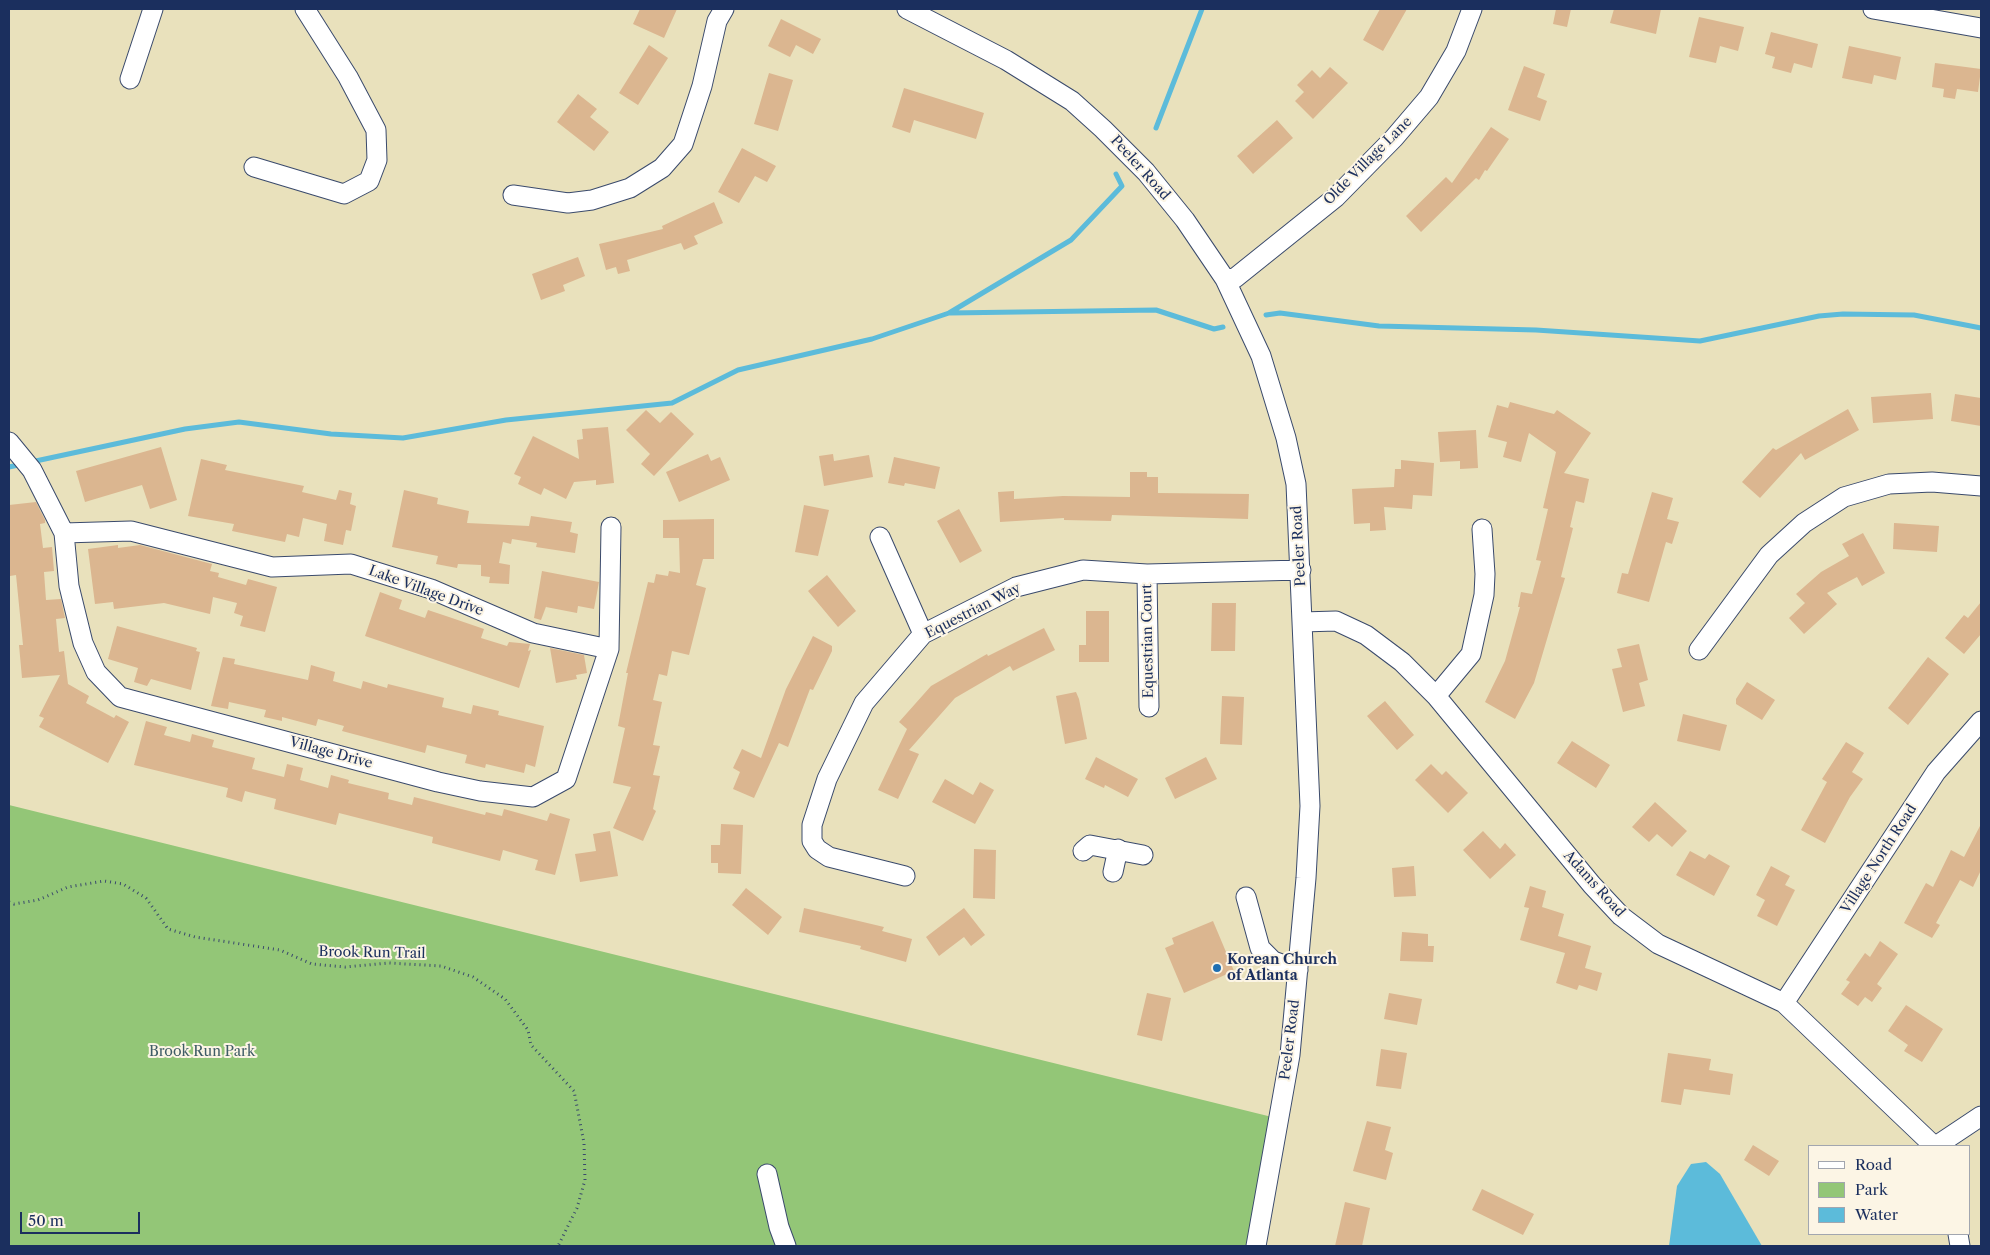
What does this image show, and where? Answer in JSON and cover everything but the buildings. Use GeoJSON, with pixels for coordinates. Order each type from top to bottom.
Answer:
{"type":"FeatureCollection","features":[{"type":"Feature","properties":{"kind":"street"},"geometry":{"type":"LineString","coordinates":[[130,79],[153,9]]}},
{"type":"Feature","properties":{"kind":"street"},"geometry":{"type":"LineString","coordinates":[[254,167],[344,194],[369,181],[377,160],[376,130],[348,77],[305,9]]}},
{"type":"Feature","properties":{"kind":"street"},"geometry":{"type":"LineString","coordinates":[[513,195],[568,203],[592,200],[630,188],[662,168],[683,144],[702,86],[717,21],[724,9]]}},
{"type":"Feature","properties":{"kind":"street","name":"Peeler Road"},"geometry":{"type":"LineString","coordinates":[[907,9],[1006,60],[1072,101],[1146,172],[1185,220],[1225,279],[1261,356],[1286,438],[1296,484],[1310,806],[1290,1055],[1256,1246]]}},
{"type":"Feature","properties":{"kind":"street","name":"Olde Village Lane"},"geometry":{"type":"LineString","coordinates":[[1225,279],[1235,278],[1336,197],[1394,138],[1429,97],[1456,51],[1472,9]]}},
{"type":"Feature","properties":{"kind":"street"},"geometry":{"type":"LineString","coordinates":[[1873,9],[1981,28]]}},
{"type":"Feature","properties":{"kind":"street","name":"Village Drive"},"geometry":{"type":"LineString","coordinates":[[18,453],[64,532],[69,586],[83,644],[96,672],[120,697],[480,792],[533,796],[566,779],[609,649],[611,527]]}},
{"type":"Feature","properties":{"kind":"street"},"geometry":{"type":"LineString","coordinates":[[1700,650],[1769,555],[1804,523],[1844,497],[1889,484],[1932,482],[1981,486]]}},
{"type":"Feature","properties":{"kind":"street"},"geometry":{"type":"LineString","coordinates":[[1436,696],[1471,654],[1484,595],[1482,529]]}},
{"type":"Feature","properties":{"kind":"street","name":"Lake Village Drive"},"geometry":{"type":"LineString","coordinates":[[64,532],[131,531],[272,567],[351,564],[431,589],[533,633],[609,649]]}},
{"type":"Feature","properties":{"kind":"street"},"geometry":{"type":"LineString","coordinates":[[880,537],[923,634]]}},
{"type":"Feature","properties":{"kind":"street","name":"Equestrian Way"},"geometry":{"type":"LineString","coordinates":[[905,876],[829,857],[817,849],[812,841],[812,824],[827,780],[864,704],[923,634],[1016,587],[1048,577],[1083,570],[1148,574],[1301,570]]}},
{"type":"Feature","properties":{"kind":"street","name":"Equestrian Court"},"geometry":{"type":"LineString","coordinates":[[1148,574],[1149,707]]}},
{"type":"Feature","properties":{"kind":"street","name":"Adams Road"},"geometry":{"type":"LineString","coordinates":[[1302,622],[1336,622],[1366,635],[1402,662],[1436,696],[1592,885],[1621,916],[1658,944],[1784,1003],[1934,1145]]}},
{"type":"Feature","properties":{"kind":"street","name":"Village North Road"},"geometry":{"type":"LineString","coordinates":[[1784,1003],[1936,772],[1981,721]]}},
{"type":"Feature","properties":{"kind":"street"},"geometry":{"type":"LineString","coordinates":[[1083,851],[1090,845],[1142,855]]}},
{"type":"Feature","properties":{"kind":"street"},"geometry":{"type":"LineString","coordinates":[[1113,872],[1118,849]]}},
{"type":"Feature","properties":{"kind":"street"},"geometry":{"type":"LineString","coordinates":[[1246,897],[1260,948],[1272,961],[1298,970]]}},
{"type":"Feature","properties":{"kind":"street"},"geometry":{"type":"LineString","coordinates":[[1937,1145],[1981,1116]]}},
{"type":"Feature","properties":{"kind":"street"},"geometry":{"type":"LineString","coordinates":[[767,1174],[779,1227],[786,1246]]}},
{"type":"Feature","properties":{"kind":"path","name":"Brook Run Trail"},"geometry":{"type":"LineString","coordinates":[[9,902],[14,904],[38,900],[68,887],[104,881],[123,884],[146,898],[168,929],[195,937],[280,950],[312,964],[345,967],[389,963],[441,966],[474,977],[505,999],[528,1030],[531,1045],[574,1091],[584,1143],[585,1180],[577,1208],[558,1246]]}},
{"type":"Feature","properties":{"kind":"green space","name":"Brook Run Park"},"geometry":{"type":"Polygon","coordinates":[[[9,805],[1276,1118],[1252,1246],[9,1246],[9,805]]]}},
{"type":"Feature","properties":{"kind":"water"},"geometry":{"type":"Polygon","coordinates":[[[1706,1162],[1720,1174],[1762,1246],[1669,1246],[1677,1186],[1691,1164],[1706,1162]]]}},
{"type":"Feature","properties":{"kind":"waterway"},"geometry":{"type":"LineString","coordinates":[[1156,128],[1202,9]]}},
{"type":"Feature","properties":{"kind":"waterway"},"geometry":{"type":"LineString","coordinates":[[31,462],[185,429],[239,422],[331,434],[403,438],[506,420],[672,403],[738,370],[872,339],[949,313],[1071,240],[1122,186],[1116,174]]}},
{"type":"Feature","properties":{"kind":"waterway"},"geometry":{"type":"LineString","coordinates":[[950,313],[1156,310],[1214,329],[1223,327]]}},
{"type":"Feature","properties":{"kind":"waterway"},"geometry":{"type":"LineString","coordinates":[[1266,315],[1280,313],[1379,326],[1536,330],[1700,341],[1819,316],[1843,314],[1914,315],[1981,328]]}},
{"type":"Feature","properties":{"kind":"waterway"},"geometry":{"type":"LineString","coordinates":[[9,467],[23,464]]}},
{"type":"Feature","properties":{"kind":"place","name":"Korean Church of Atlanta"},"geometry":{"type":"Point","coordinates":[1217,968]}}]}
